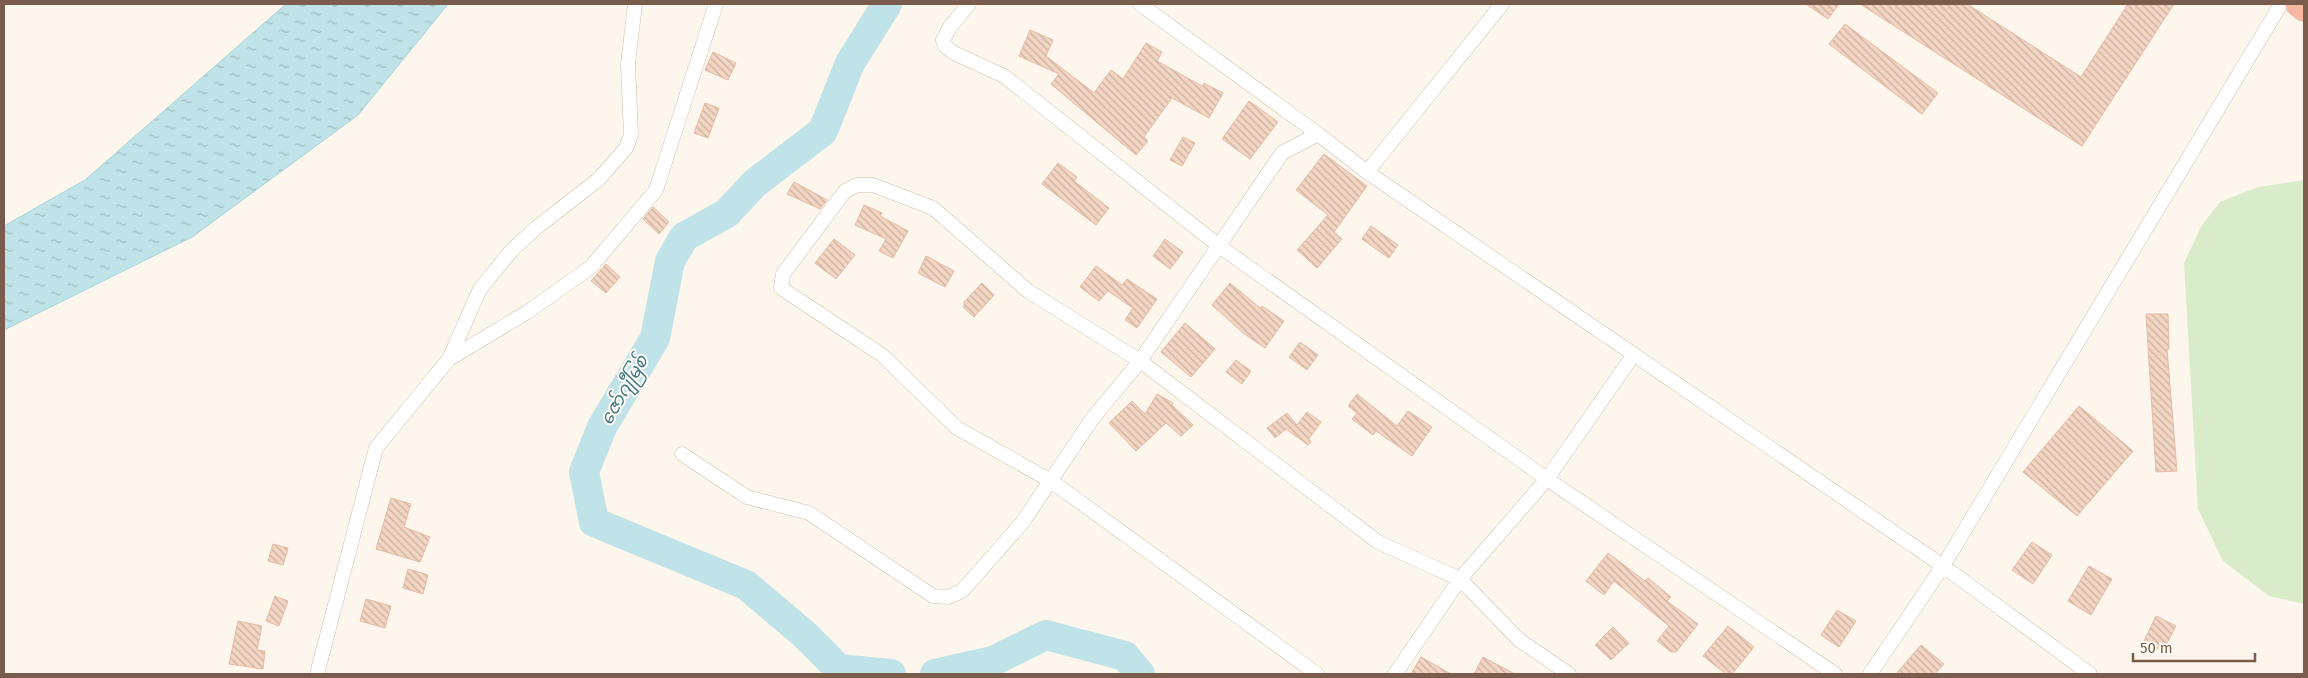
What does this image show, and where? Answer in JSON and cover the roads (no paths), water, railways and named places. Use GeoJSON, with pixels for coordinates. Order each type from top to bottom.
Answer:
{"type":"FeatureCollection","features":[{"type":"Feature","properties":{"kind":"highway"},"geometry":{"type":"LineString","coordinates":[[2298,4],[2304,9]]}},
{"type":"Feature","properties":{"kind":"street"},"geometry":{"type":"LineString","coordinates":[[317,674],[376,448],[449,359],[480,289],[512,250],[536,228],[599,179],[626,148],[631,135],[628,64],[635,4]]}},
{"type":"Feature","properties":{"kind":"street"},"geometry":{"type":"LineString","coordinates":[[449,359],[529,311],[592,267],[656,190],[716,4]]}},
{"type":"Feature","properties":{"kind":"street"},"geometry":{"type":"LineString","coordinates":[[969,4],[950,27],[943,40],[945,46],[954,53],[1004,76],[1219,246],[1547,479],[1835,674]]}},
{"type":"Feature","properties":{"kind":"street"},"geometry":{"type":"LineString","coordinates":[[1140,4],[1367,172],[1943,566],[2090,674]]}},
{"type":"Feature","properties":{"kind":"street"},"geometry":{"type":"LineString","coordinates":[[1367,172],[1502,4]]}},
{"type":"Feature","properties":{"kind":"street"},"geometry":{"type":"LineString","coordinates":[[1870,674],[1943,566],[2281,4]]}},
{"type":"Feature","properties":{"kind":"street"},"geometry":{"type":"LineString","coordinates":[[682,454],[747,497],[809,513],[933,596],[948,597],[962,591],[1022,523],[1092,419],[1140,362],[1282,153],[1318,134]]}},
{"type":"Feature","properties":{"kind":"street"},"geometry":{"type":"LineString","coordinates":[[1317,674],[1051,481],[957,428],[882,355],[780,288],[783,274],[845,191],[857,185],[873,185],[933,208],[1028,291],[1140,362],[1378,542],[1460,579],[1519,640],[1569,674]]}},
{"type":"Feature","properties":{"kind":"street"},"geometry":{"type":"LineString","coordinates":[[1395,674],[1460,579],[1547,479],[1634,354]]}},
{"type":"Feature","properties":{"kind":"water"},"geometry":{"type":"Polygon","coordinates":[[[286,4],[448,4],[358,115],[192,237],[4,330],[4,226],[85,180],[286,4]]]}},
{"type":"Feature","properties":{"kind":"waterway","name":"ဇော်ဂျီမြစ်"},"geometry":{"type":"LineString","coordinates":[[887,4],[850,63],[823,131],[755,183],[727,213],[684,237],[670,261],[655,338],[602,427],[584,472],[594,522],[746,585],[804,634],[839,669],[891,674]]}},
{"type":"Feature","properties":{"kind":"waterway","name":"ဇော်ဂျီမြစ်"},"geometry":{"type":"LineString","coordinates":[[935,674],[993,661],[1046,635],[1125,656],[1140,674]]}}]}
